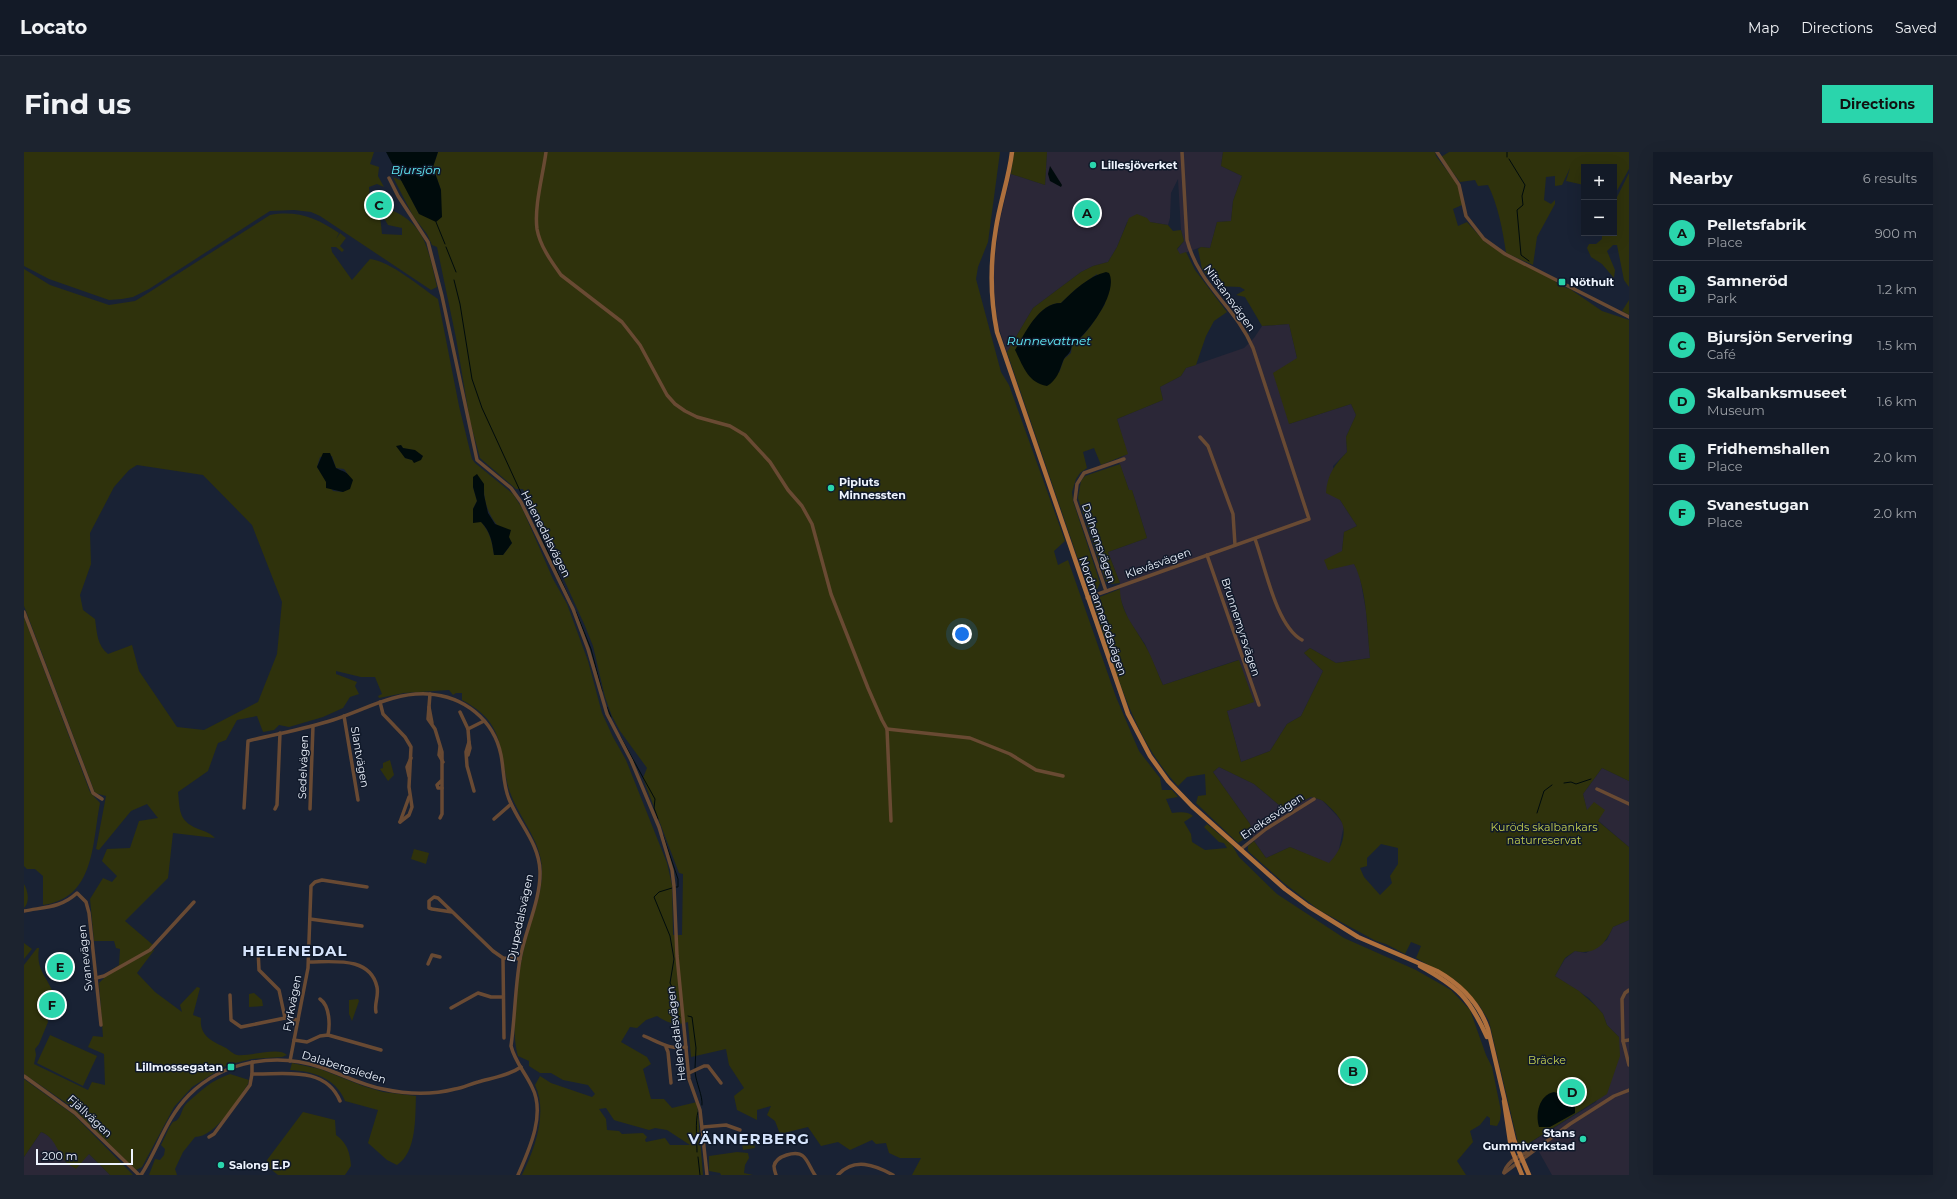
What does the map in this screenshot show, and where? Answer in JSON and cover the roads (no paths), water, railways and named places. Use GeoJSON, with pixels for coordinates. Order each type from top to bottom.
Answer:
{"type":"FeatureCollection","features":[{"type":"Feature","properties":{"kind":"main road","name":"Nordmannerödsvägen"},"geometry":{"type":"LineString","coordinates":[[1012,152],[996,226],[991,258],[994,321],[1008,367],[1128,714],[1147,750],[1165,776],[1180,794],[1285,889],[1314,910],[1358,937],[1414,961],[1445,980],[1462,994],[1475,1011],[1491,1045],[1520,1156],[1529,1175]]}},
{"type":"Feature","properties":{"kind":"main road","name":"Nordmannerödsvägen"},"geometry":{"type":"LineString","coordinates":[[1503,1092],[1507,1131],[1522,1175]]}},
{"type":"Feature","properties":{"kind":"street"},"geometry":{"type":"LineString","coordinates":[[546,152],[537,228],[545,250],[561,275],[622,322],[633,335],[655,371],[667,395],[676,404],[685,411],[697,417],[730,426],[745,435],[770,462],[788,490],[802,506],[812,524],[831,594],[868,688],[887,729],[891,821]]}},
{"type":"Feature","properties":{"kind":"street","name":"Nitstansvägen"},"geometry":{"type":"LineString","coordinates":[[1182,152],[1187,240],[1190,251],[1205,281],[1246,331],[1253,348],[1309,519]]}},
{"type":"Feature","properties":{"kind":"street"},"geometry":{"type":"LineString","coordinates":[[1437,152],[1459,185],[1466,216],[1484,239],[1506,254],[1629,317]]}},
{"type":"Feature","properties":{"kind":"street","name":"Helenedalsvägen"},"geometry":{"type":"LineString","coordinates":[[389,178],[398,196],[428,242],[442,296],[477,460],[517,495],[562,584],[588,649],[607,714],[631,760],[659,827],[672,870],[677,956],[686,1047],[691,1085],[698,1102],[703,1127],[707,1175]]}},
{"type":"Feature","properties":{"kind":"street"},"geometry":{"type":"LineString","coordinates":[[1200,437],[1208,446],[1232,514],[1236,545]]}},
{"type":"Feature","properties":{"kind":"street","name":"Dalhemsvägen"},"geometry":{"type":"LineString","coordinates":[[1106,591],[1080,518],[1075,500],[1075,491],[1080,477],[1084,474],[1124,459]]}},
{"type":"Feature","properties":{"kind":"street","name":"Klevåsvägen"},"geometry":{"type":"LineString","coordinates":[[1087,598],[1309,519]]}},
{"type":"Feature","properties":{"kind":"street"},"geometry":{"type":"LineString","coordinates":[[1255,539],[1281,612],[1289,627],[1302,640]]}},
{"type":"Feature","properties":{"kind":"street","name":"Brunnemyrsvägen"},"geometry":{"type":"LineString","coordinates":[[1207,555],[1259,706]]}},
{"type":"Feature","properties":{"kind":"street"},"geometry":{"type":"LineString","coordinates":[[24,612],[93,793],[102,799]]}},
{"type":"Feature","properties":{"kind":"street"},"geometry":{"type":"LineString","coordinates":[[430,694],[429,706],[432,724],[440,746],[443,763],[442,780],[437,787],[440,789],[442,788],[442,814],[440,818]]}},
{"type":"Feature","properties":{"kind":"street","name":"Djupedalsvägen"},"geometry":{"type":"LineString","coordinates":[[244,808],[248,741],[313,726],[380,702],[404,696],[430,694],[447,697],[472,709],[484,720],[497,741],[501,755],[504,782],[511,804],[538,855],[540,872],[539,886],[520,960],[511,1046],[514,1057],[535,1092],[537,1110],[531,1140],[518,1175]]}},
{"type":"Feature","properties":{"kind":"street"},"geometry":{"type":"LineString","coordinates":[[380,702],[382,709],[388,718],[409,743],[411,758],[410,796],[412,809],[409,815],[400,822],[401,816],[406,808],[410,796]]}},
{"type":"Feature","properties":{"kind":"street"},"geometry":{"type":"LineString","coordinates":[[460,712],[468,729],[470,748],[467,756],[467,766],[474,791]]}},
{"type":"Feature","properties":{"kind":"street","name":"Slantvägen"},"geometry":{"type":"LineString","coordinates":[[344,716],[358,800]]}},
{"type":"Feature","properties":{"kind":"street"},"geometry":{"type":"LineString","coordinates":[[468,729],[484,720]]}},
{"type":"Feature","properties":{"kind":"street","name":"Sedelvägen"},"geometry":{"type":"LineString","coordinates":[[310,809],[313,726]]}},
{"type":"Feature","properties":{"kind":"street"},"geometry":{"type":"LineString","coordinates":[[887,729],[970,738],[1010,754],[1036,770],[1063,776]]}},
{"type":"Feature","properties":{"kind":"street"},"geometry":{"type":"LineString","coordinates":[[275,809],[277,805],[280,733]]}},
{"type":"Feature","properties":{"kind":"street"},"geometry":{"type":"LineString","coordinates":[[1597,789],[1629,804]]}},
{"type":"Feature","properties":{"kind":"street","name":"Enekasvägen"},"geometry":{"type":"LineString","coordinates":[[1241,849],[1266,829],[1314,799]]}},
{"type":"Feature","properties":{"kind":"street"},"geometry":{"type":"LineString","coordinates":[[494,819],[511,804]]}},
{"type":"Feature","properties":{"kind":"street"},"geometry":{"type":"LineString","coordinates":[[406,808],[412,809]]}},
{"type":"Feature","properties":{"kind":"street","name":"Fyrkvägen"},"geometry":{"type":"LineString","coordinates":[[290,1061],[308,962],[310,889],[315,882],[322,880],[367,887]]}},
{"type":"Feature","properties":{"kind":"street","name":"Svanevägen"},"geometry":{"type":"LineString","coordinates":[[24,911],[55,907],[67,901],[77,893],[88,906],[101,1025]]}},
{"type":"Feature","properties":{"kind":"street"},"geometry":{"type":"LineString","coordinates":[[452,912],[429,908],[429,901],[434,897],[452,912],[493,951],[504,958],[520,960]]}},
{"type":"Feature","properties":{"kind":"street"},"geometry":{"type":"LineString","coordinates":[[96,978],[104,976],[150,950],[194,902]]}},
{"type":"Feature","properties":{"kind":"street"},"geometry":{"type":"LineString","coordinates":[[310,919],[362,926]]}},
{"type":"Feature","properties":{"kind":"street"},"geometry":{"type":"LineString","coordinates":[[258,949],[259,970],[279,990],[285,1018]]}},
{"type":"Feature","properties":{"kind":"street"},"geometry":{"type":"LineString","coordinates":[[428,964],[432,956],[440,957]]}},
{"type":"Feature","properties":{"kind":"street"},"geometry":{"type":"LineString","coordinates":[[504,958],[504,1038]]}},
{"type":"Feature","properties":{"kind":"street"},"geometry":{"type":"LineString","coordinates":[[308,962],[351,963],[365,968],[372,975],[377,986],[376,1012]]}},
{"type":"Feature","properties":{"kind":"street"},"geometry":{"type":"LineString","coordinates":[[1629,990],[1622,999],[1623,1040],[1629,1065]]}},
{"type":"Feature","properties":{"kind":"street"},"geometry":{"type":"LineString","coordinates":[[451,1008],[478,993],[491,997],[503,997]]}},
{"type":"Feature","properties":{"kind":"street"},"geometry":{"type":"LineString","coordinates":[[230,995],[231,1020],[241,1027],[285,1018],[298,1020]]}},
{"type":"Feature","properties":{"kind":"street"},"geometry":{"type":"LineString","coordinates":[[320,999],[325,1006],[330,1024],[328,1035]]}},
{"type":"Feature","properties":{"kind":"street"},"geometry":{"type":"LineString","coordinates":[[294,1040],[307,1042],[320,1036],[328,1035],[381,1050]]}},
{"type":"Feature","properties":{"kind":"street"},"geometry":{"type":"LineString","coordinates":[[644,1036],[659,1041],[666,1047],[673,1049],[686,1047]]}},
{"type":"Feature","properties":{"kind":"street"},"geometry":{"type":"LineString","coordinates":[[1623,1040],[1629,1040]]}},
{"type":"Feature","properties":{"kind":"street"},"geometry":{"type":"LineString","coordinates":[[666,1047],[668,1052],[671,1083]]}},
{"type":"Feature","properties":{"kind":"street","name":"Dalabergsleden"},"geometry":{"type":"LineString","coordinates":[[140,1175],[170,1119],[189,1095],[219,1072],[252,1062],[272,1060],[290,1061],[320,1067],[363,1084],[407,1093],[441,1092],[457,1089],[521,1068]]}},
{"type":"Feature","properties":{"kind":"street"},"geometry":{"type":"LineString","coordinates":[[209,1137],[214,1134],[250,1085],[252,1062]]}},
{"type":"Feature","properties":{"kind":"street"},"geometry":{"type":"LineString","coordinates":[[689,1073],[704,1066],[708,1066],[721,1083]]}},
{"type":"Feature","properties":{"kind":"street"},"geometry":{"type":"LineString","coordinates":[[252,1074],[286,1073],[318,1078],[334,1088],[340,1101]]}},
{"type":"Feature","properties":{"kind":"street","name":"Fjällvägen"},"geometry":{"type":"LineString","coordinates":[[24,1076],[75,1112],[140,1175]]}},
{"type":"Feature","properties":{"kind":"street"},"geometry":{"type":"LineString","coordinates":[[1503,1174],[1520,1156],[1534,1149],[1595,1108],[1629,1090]]}},
{"type":"Feature","properties":{"kind":"street"},"geometry":{"type":"LineString","coordinates":[[703,1127],[726,1125],[740,1130]]}},
{"type":"Feature","properties":{"kind":"street"},"geometry":{"type":"LineString","coordinates":[[1516,1161],[1522,1161],[1534,1149]]}},
{"type":"Feature","properties":{"kind":"street"},"geometry":{"type":"LineString","coordinates":[[776,1175],[774,1166],[777,1160],[797,1153],[804,1156],[814,1175]]}},
{"type":"Feature","properties":{"kind":"street"},"geometry":{"type":"LineString","coordinates":[[838,1175],[842,1170],[858,1163],[872,1165],[893,1175]]}},
{"type":"Feature","properties":{"kind":"water","name":"Bjursjön"},"geometry":{"type":"Polygon","coordinates":[[[386,152],[438,152],[433,167],[441,190],[442,217],[436,222],[419,214],[386,152]]]}},
{"type":"Feature","properties":{"kind":"water"},"geometry":{"type":"Polygon","coordinates":[[[1050,166],[1062,185],[1061,187],[1050,181],[1048,174],[1050,166]]]}},
{"type":"Feature","properties":{"kind":"water","name":"Runnevattnet"},"geometry":{"type":"Polygon","coordinates":[[[1106,272],[1109,273],[1111,281],[1110,291],[1100,312],[1086,332],[1072,345],[1053,381],[1047,386],[1035,381],[1027,373],[1015,350],[1033,320],[1046,308],[1053,304],[1061,303],[1087,280],[1106,272]]]}},
{"type":"Feature","properties":{"kind":"water"},"geometry":{"type":"Polygon","coordinates":[[[401,445],[403,448],[415,450],[423,456],[421,460],[414,463],[412,460],[405,458],[396,446],[401,445]]]}},
{"type":"Feature","properties":{"kind":"water"},"geometry":{"type":"Polygon","coordinates":[[[323,453],[330,453],[336,468],[346,473],[353,480],[350,489],[343,492],[326,488],[326,482],[317,467],[323,453]]]}},
{"type":"Feature","properties":{"kind":"water"},"geometry":{"type":"Polygon","coordinates":[[[477,474],[484,484],[484,495],[488,513],[495,524],[511,530],[509,537],[512,543],[503,555],[494,555],[489,533],[481,522],[473,523],[473,509],[477,501],[473,487],[473,477],[477,474]]]}},
{"type":"Feature","properties":{"kind":"water"},"geometry":{"type":"Polygon","coordinates":[[[1554,1092],[1560,1094],[1575,1106],[1575,1113],[1550,1127],[1539,1127],[1539,1106],[1545,1097],[1554,1092]]]}},
{"type":"Feature","properties":{"kind":"waterway"},"geometry":{"type":"LineString","coordinates":[[1507,152],[1507,157]]}},
{"type":"Feature","properties":{"kind":"waterway"},"geometry":{"type":"LineString","coordinates":[[1509,159],[1525,185],[1522,196],[1523,205],[1517,210],[1521,255],[1529,261]]}},
{"type":"Feature","properties":{"kind":"waterway"},"geometry":{"type":"LineString","coordinates":[[436,222],[445,244]]}},
{"type":"Feature","properties":{"kind":"waterway"},"geometry":{"type":"LineString","coordinates":[[446,247],[456,272]]}},
{"type":"Feature","properties":{"kind":"waterway"},"geometry":{"type":"LineString","coordinates":[[454,280],[460,304],[472,379],[482,408],[572,604]]}},
{"type":"Feature","properties":{"kind":"waterway"},"geometry":{"type":"LineString","coordinates":[[576,612],[591,649],[602,691]]}},
{"type":"Feature","properties":{"kind":"waterway"},"geometry":{"type":"LineString","coordinates":[[607,707],[611,717]]}},
{"type":"Feature","properties":{"kind":"waterway"},"geometry":{"type":"LineString","coordinates":[[620,736],[655,799],[654,808],[658,819]]}},
{"type":"Feature","properties":{"kind":"waterway"},"geometry":{"type":"LineString","coordinates":[[1564,783],[1571,782],[1576,784],[1591,779]]}},
{"type":"Feature","properties":{"kind":"waterway"},"geometry":{"type":"LineString","coordinates":[[1537,813],[1544,791],[1552,785]]}},
{"type":"Feature","properties":{"kind":"waterway"},"geometry":{"type":"LineString","coordinates":[[663,835],[678,879],[678,887],[675,887]]}},
{"type":"Feature","properties":{"kind":"waterway"},"geometry":{"type":"LineString","coordinates":[[672,888],[659,892],[654,897],[670,936],[674,959],[670,983],[673,989],[678,1015],[680,1017]]}},
{"type":"Feature","properties":{"kind":"waterway"},"geometry":{"type":"LineString","coordinates":[[688,1016],[692,1017],[696,1048],[695,1068]]}},
{"type":"Feature","properties":{"kind":"waterway"},"geometry":{"type":"LineString","coordinates":[[695,1072],[702,1105]]}},
{"type":"Feature","properties":{"kind":"waterway"},"geometry":{"type":"LineString","coordinates":[[697,1152],[696,1126],[698,1112]]}},
{"type":"Feature","properties":{"kind":"waterway"},"geometry":{"type":"LineString","coordinates":[[698,1157],[700,1175]]}},
{"type":"Feature","properties":{"kind":"place","name":"Lillesjöverket"},"geometry":{"type":"Point","coordinates":[1093,165]}},
{"type":"Feature","properties":{"kind":"place","name":"Bjursjön Servering"},"geometry":{"type":"Point","coordinates":[379,205]}},
{"type":"Feature","properties":{"kind":"place","name":"Pelletsfabrik"},"geometry":{"type":"Point","coordinates":[1087,213]}},
{"type":"Feature","properties":{"kind":"place","name":"Nöthult"},"geometry":{"type":"Point","coordinates":[1562,282]}},
{"type":"Feature","properties":{"kind":"place","name":"Pipluts Minnessten"},"geometry":{"type":"Point","coordinates":[831,488]}},
{"type":"Feature","properties":{"kind":"place","name":"Fridhemshallen"},"geometry":{"type":"Point","coordinates":[60,967]}},
{"type":"Feature","properties":{"kind":"place","name":"Svanestugan"},"geometry":{"type":"Point","coordinates":[52,1005]}},
{"type":"Feature","properties":{"kind":"place","name":"Lillmossegatan"},"geometry":{"type":"Point","coordinates":[231,1067]}},
{"type":"Feature","properties":{"kind":"place","name":"Samneröd"},"geometry":{"type":"Point","coordinates":[1353,1071]}},
{"type":"Feature","properties":{"kind":"place","name":"Skalbanksmuseet"},"geometry":{"type":"Point","coordinates":[1572,1092]}},
{"type":"Feature","properties":{"kind":"place","name":"Stans Gummiverkstad"},"geometry":{"type":"Point","coordinates":[1583,1139]}},
{"type":"Feature","properties":{"kind":"place","name":"Salong E.P"},"geometry":{"type":"Point","coordinates":[221,1165]}},
{"type":"Feature","properties":{"kind":"district","name":"HELENEDAL"},"geometry":{"type":"Point","coordinates":[295,951]}},
{"type":"Feature","properties":{"kind":"district","name":"VÄNNERBERG"},"geometry":{"type":"Point","coordinates":[749,1139]}},
{"type":"Feature","properties":{"kind":"park label","name":"Kuröds skalbankars naturreservat"},"geometry":{"type":"Point","coordinates":[1544,833]}},
{"type":"Feature","properties":{"kind":"park label","name":"Bräcke"},"geometry":{"type":"Point","coordinates":[1547,1060]}}]}
